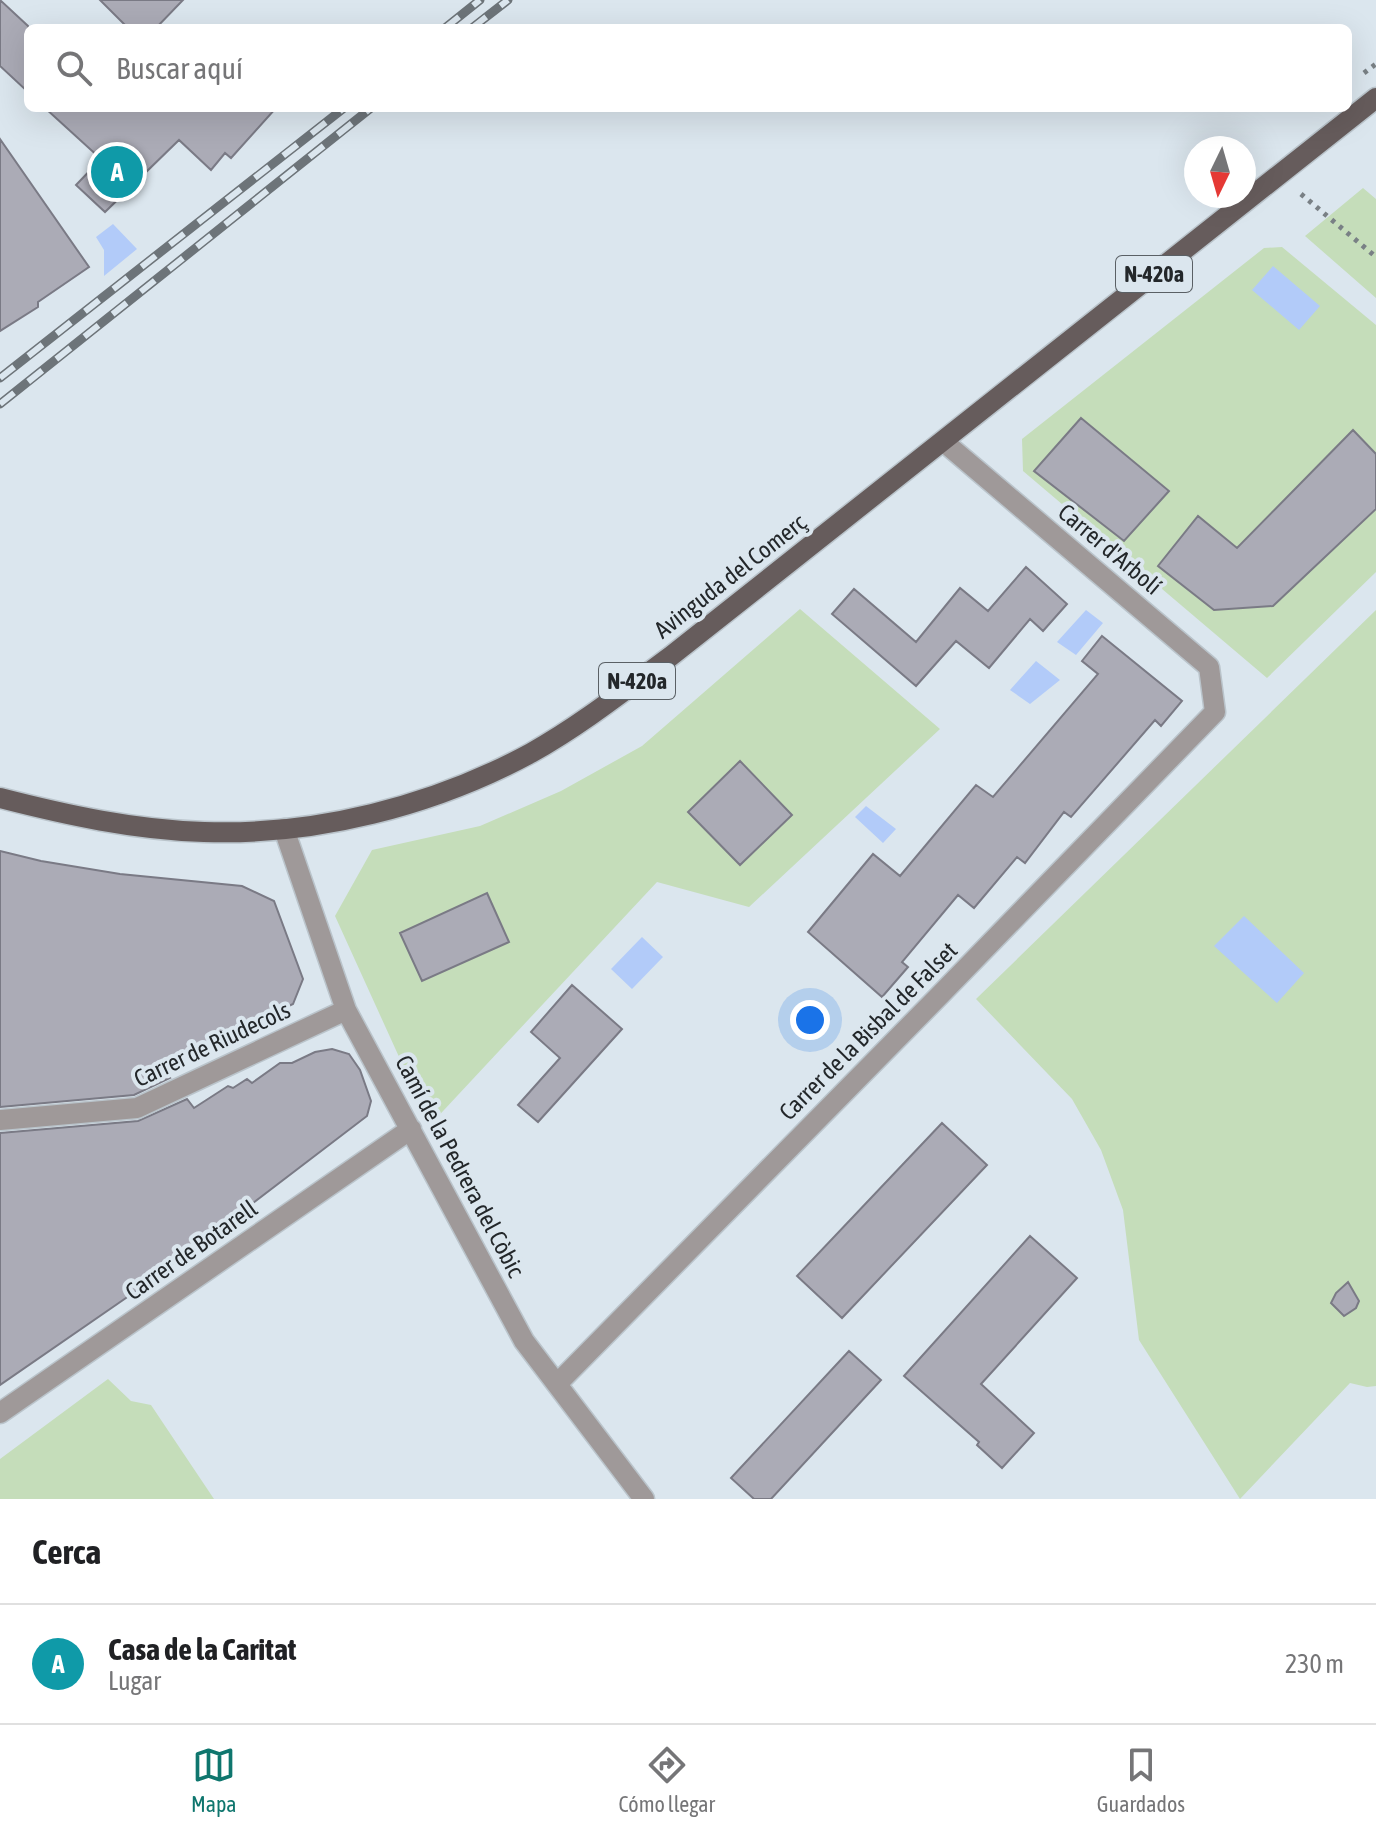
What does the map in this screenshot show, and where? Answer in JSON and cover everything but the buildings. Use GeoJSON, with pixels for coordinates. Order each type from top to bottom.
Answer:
{"type":"FeatureCollection","features":[{"type":"Feature","properties":{"kind":"main road","name":"Avinguda del Comerç"},"geometry":{"type":"LineString","coordinates":[[3,800],[166,830],[227,832],[284,829],[337,821],[438,793],[501,768],[603,708],[1372,108]]}},
{"type":"Feature","properties":{"kind":"street","name":"Carrer d'Arbolí"},"geometry":{"type":"LineString","coordinates":[[944,442],[1209,667],[1215,712]]}},
{"type":"Feature","properties":{"kind":"street","name":"Carrer de la Bisbal de Falset"},"geometry":{"type":"LineString","coordinates":[[557,1384],[1215,712]]}},
{"type":"Feature","properties":{"kind":"street","name":"Camí de la Pedrera del Còbic"},"geometry":{"type":"LineString","coordinates":[[284,829],[346,1010],[524,1341],[644,1499]]}},
{"type":"Feature","properties":{"kind":"street","name":"Carrer de Riudecols"},"geometry":{"type":"LineString","coordinates":[[0,1120],[137,1108],[346,1010]]}},
{"type":"Feature","properties":{"kind":"street","name":"Carrer de Botarell"},"geometry":{"type":"LineString","coordinates":[[0,1413],[411,1129]]}},
{"type":"Feature","properties":{"kind":"path"},"geometry":{"type":"LineString","coordinates":[[1301,194],[1376,257]]}},
{"type":"Feature","properties":{"kind":"green space"},"geometry":{"type":"Polygon","coordinates":[[[1363,188],[1376,199],[1376,298],[1305,236],[1363,188]]]}},
{"type":"Feature","properties":{"kind":"green space"},"geometry":{"type":"Polygon","coordinates":[[[1282,247],[1376,325],[1376,572],[1267,678],[1023,471],[1022,439],[1264,248],[1282,247]]]}},
{"type":"Feature","properties":{"kind":"green space"},"geometry":{"type":"Polygon","coordinates":[[[800,609],[940,729],[749,907],[657,882],[430,1125],[335,916],[372,850],[480,826],[561,791],[642,746],[800,609]]]}},
{"type":"Feature","properties":{"kind":"green space"},"geometry":{"type":"Polygon","coordinates":[[[1376,610],[1376,1386],[1350,1383],[1240,1499],[1139,1340],[1123,1210],[1101,1150],[1072,1099],[976,999],[1376,610]]]}},
{"type":"Feature","properties":{"kind":"green space"},"geometry":{"type":"Polygon","coordinates":[[[108,1379],[131,1401],[151,1405],[214,1499],[0,1499],[0,1459],[108,1379]]]}},
{"type":"Feature","properties":{"kind":"water"},"geometry":{"type":"Polygon","coordinates":[[[113,224],[137,249],[104,276],[104,250],[96,237],[113,224]]]}},
{"type":"Feature","properties":{"kind":"water"},"geometry":{"type":"Polygon","coordinates":[[[1273,266],[1320,306],[1299,330],[1252,290],[1273,266]]]}},
{"type":"Feature","properties":{"kind":"water"},"geometry":{"type":"Polygon","coordinates":[[[1086,610],[1103,623],[1076,655],[1057,642],[1086,610]]]}},
{"type":"Feature","properties":{"kind":"water"},"geometry":{"type":"Polygon","coordinates":[[[1036,661],[1060,680],[1030,704],[1010,690],[1036,661]]]}},
{"type":"Feature","properties":{"kind":"water"},"geometry":{"type":"Polygon","coordinates":[[[866,806],[896,829],[883,843],[855,817],[866,806]]]}},
{"type":"Feature","properties":{"kind":"water"},"geometry":{"type":"Polygon","coordinates":[[[1244,916],[1304,973],[1277,1003],[1214,946],[1244,916]]]}},
{"type":"Feature","properties":{"kind":"water"},"geometry":{"type":"Polygon","coordinates":[[[642,937],[663,957],[632,989],[611,969],[642,937]]]}},
{"type":"Feature","properties":{"kind":"railway"},"geometry":{"type":"LineString","coordinates":[[450,24],[480,0]]}},
{"type":"Feature","properties":{"kind":"railway"},"geometry":{"type":"LineString","coordinates":[[477,24],[508,0]]}},
{"type":"Feature","properties":{"kind":"railway"},"geometry":{"type":"LineString","coordinates":[[0,378],[339,112]]}},
{"type":"Feature","properties":{"kind":"railway"},"geometry":{"type":"LineString","coordinates":[[0,404],[366,112]]}},
{"type":"Feature","properties":{"kind":"place","name":"Casa de la Caritat"},"geometry":{"type":"Point","coordinates":[117,172]}}]}
